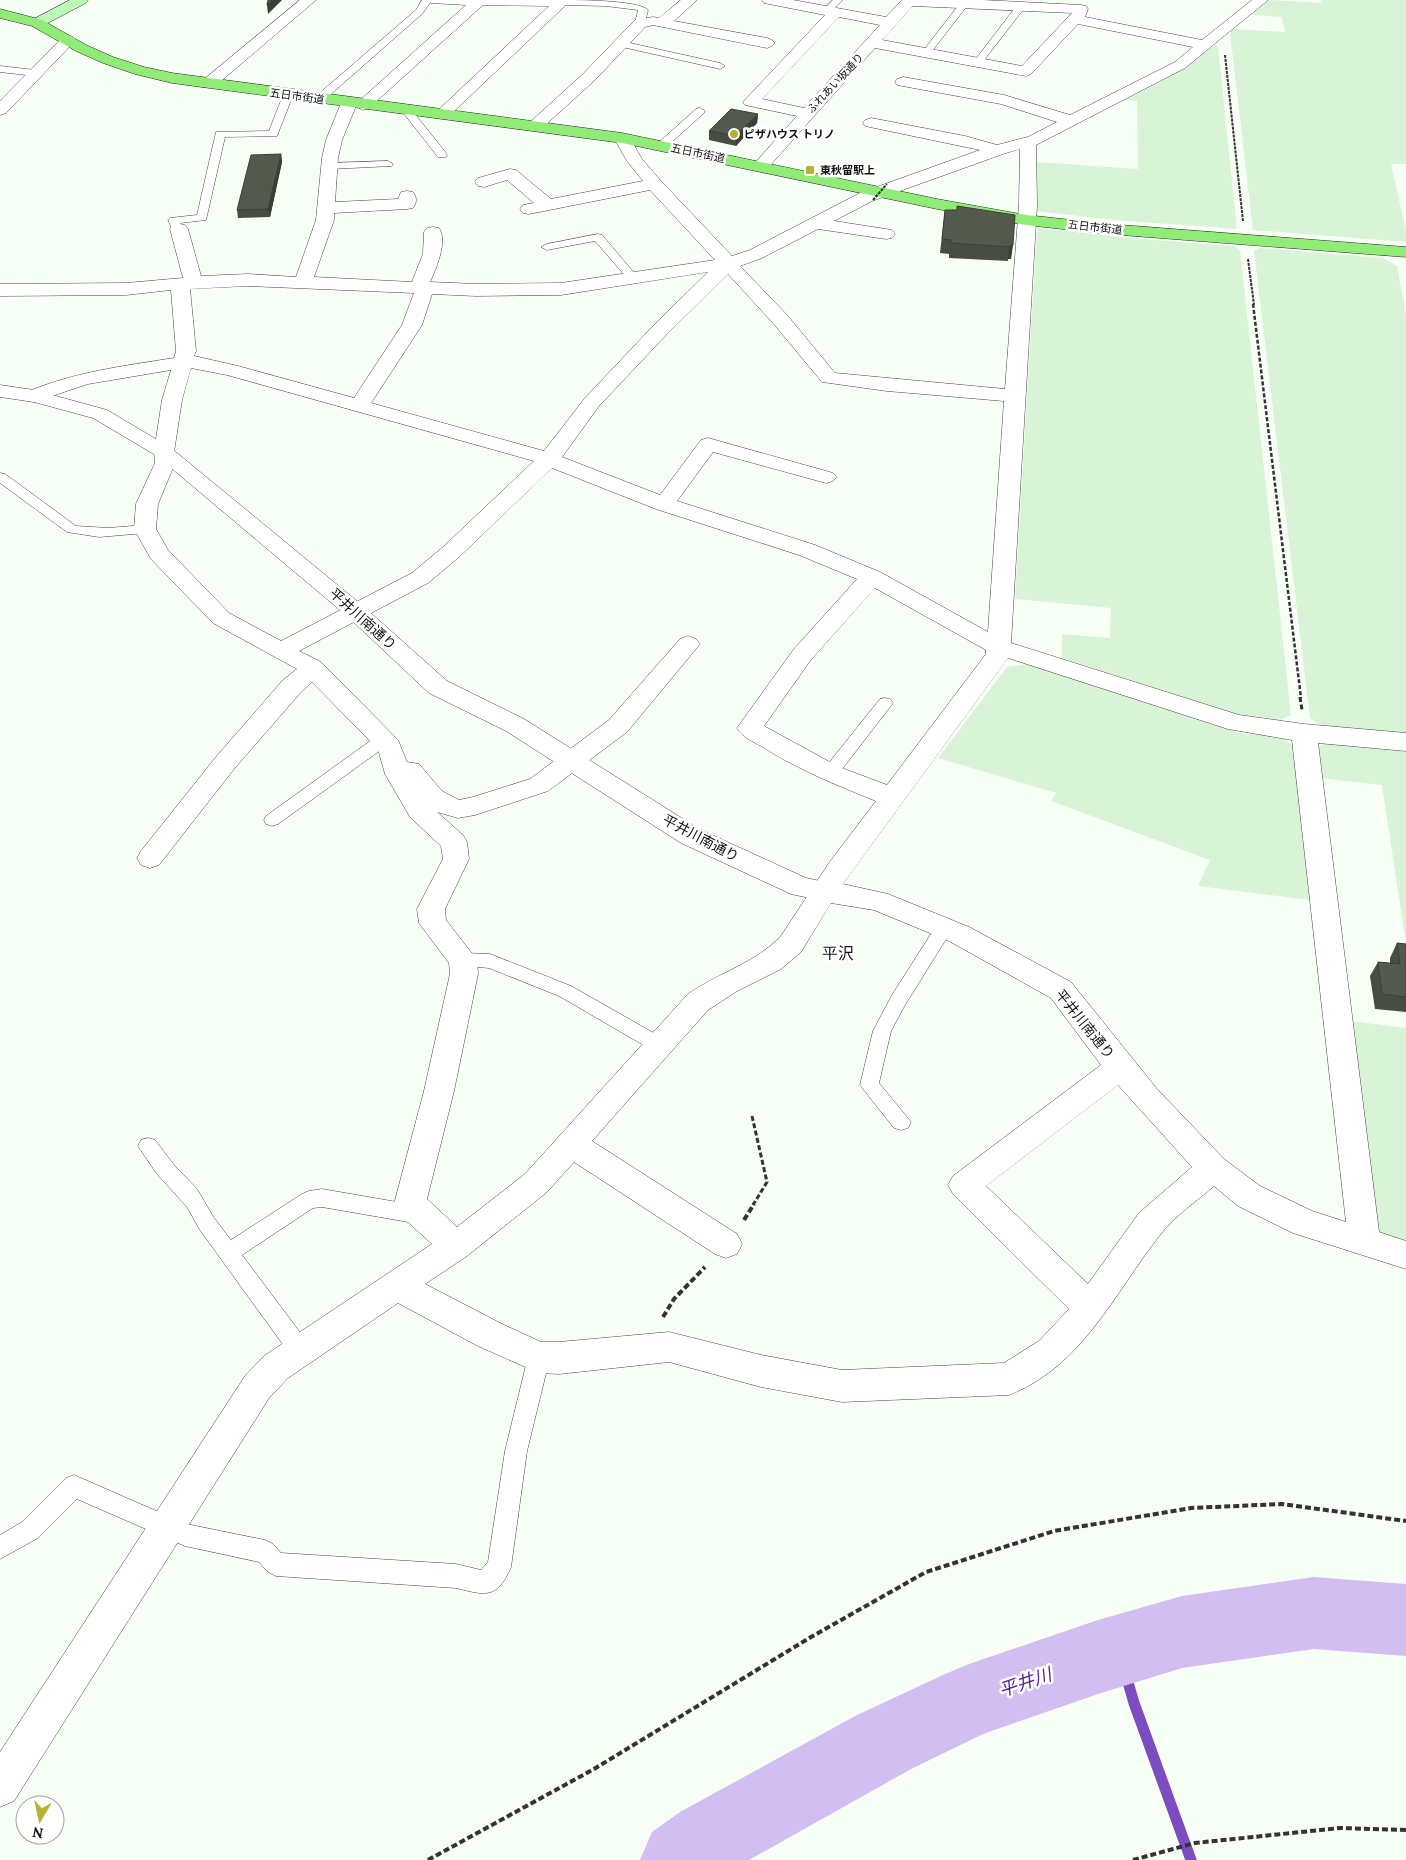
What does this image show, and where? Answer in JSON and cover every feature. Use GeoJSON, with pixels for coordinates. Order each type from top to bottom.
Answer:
{"type":"FeatureCollection","features":[{"type":"Feature","properties":{"kind":"main road"},"geometry":{"type":"LineString","coordinates":[[37,22],[81,0]]}},
{"type":"Feature","properties":{"kind":"main road","name":"五日市街道"},"geometry":{"type":"LineString","coordinates":[[0,13],[37,22],[81,48],[140,71],[208,84],[622,138],[1026,220],[1406,252]]}},
{"type":"Feature","properties":{"kind":"street"},"geometry":{"type":"LineString","coordinates":[[208,84],[309,0]]}},
{"type":"Feature","properties":{"kind":"street"},"geometry":{"type":"LineString","coordinates":[[436,0],[562,2]]}},
{"type":"Feature","properties":{"kind":"street"},"geometry":{"type":"LineString","coordinates":[[302,282],[325,220],[334,140],[356,104],[480,0]]}},
{"type":"Feature","properties":{"kind":"street"},"geometry":{"type":"LineString","coordinates":[[662,23],[690,0]]}},
{"type":"Feature","properties":{"kind":"street"},"geometry":{"type":"LineString","coordinates":[[774,0],[834,8],[889,22]]}},
{"type":"Feature","properties":{"kind":"street"},"geometry":{"type":"LineString","coordinates":[[871,44],[1026,70],[1081,12],[1081,9],[910,0]]}},
{"type":"Feature","properties":{"kind":"street","name":"ふれあい坂通り"},"geometry":{"type":"LineString","coordinates":[[760,166],[910,0]]}},
{"type":"Feature","properties":{"kind":"street"},"geometry":{"type":"LineString","coordinates":[[0,290],[117,289],[248,280],[476,290],[561,289],[727,264],[756,254],[866,197],[997,150],[1028,142],[1071,122],[1168,72],[1261,0]]}},
{"type":"Feature","properties":{"kind":"street"},"geometry":{"type":"LineString","coordinates":[[442,114],[562,2]]}},
{"type":"Feature","properties":{"kind":"street"},"geometry":{"type":"LineString","coordinates":[[807,113],[751,102],[834,8]]}},
{"type":"Feature","properties":{"kind":"street"},"geometry":{"type":"LineString","coordinates":[[1075,19],[1208,42]]}},
{"type":"Feature","properties":{"kind":"street"},"geometry":{"type":"LineString","coordinates":[[535,126],[590,77],[640,23],[653,21],[767,43]]}},
{"type":"Feature","properties":{"kind":"street"},"geometry":{"type":"LineString","coordinates":[[0,110],[68,40]]}},
{"type":"Feature","properties":{"kind":"street"},"geometry":{"type":"LineString","coordinates":[[903,82],[1004,100],[1071,122]]}},
{"type":"Feature","properties":{"kind":"street"},"geometry":{"type":"LineString","coordinates":[[871,123],[997,150]]}},
{"type":"Feature","properties":{"kind":"street"},"geometry":{"type":"LineString","coordinates":[[622,138],[636,161],[654,184],[701,232],[727,264],[780,319],[829,378],[1015,396]]}},
{"type":"Feature","properties":{"kind":"street"},"geometry":{"type":"LineString","coordinates":[[0,1787],[257,1387],[276,1367],[456,1246],[536,1183],[698,1002],[715,989],[762,967],[784,953],[824,891],[998,655],[1028,205],[1028,142]]}},
{"type":"Feature","properties":{"kind":"street"},"geometry":{"type":"LineString","coordinates":[[484,182],[510,174],[548,206]]}},
{"type":"Feature","properties":{"kind":"street"},"geometry":{"type":"LineString","coordinates":[[529,209],[654,184]]}},
{"type":"Feature","properties":{"kind":"street"},"geometry":{"type":"LineString","coordinates":[[326,208],[406,204],[407,196]]}},
{"type":"Feature","properties":{"kind":"street"},"geometry":{"type":"LineString","coordinates":[[815,223],[886,234]]}},
{"type":"Feature","properties":{"kind":"street"},"geometry":{"type":"LineString","coordinates":[[179,229],[186,284],[186,344],[184,362],[172,400],[164,452],[165,463],[147,504],[145,529],[160,554],[221,618],[313,668],[386,743],[433,797],[443,804],[458,809],[475,806],[539,785],[618,726],[688,644]]}},
{"type":"Feature","properties":{"kind":"street"},"geometry":{"type":"LineString","coordinates":[[360,404],[412,325],[423,293],[421,283],[432,254],[433,232]]}},
{"type":"Feature","properties":{"kind":"street"},"geometry":{"type":"LineString","coordinates":[[282,650],[420,578],[430,570],[549,458],[592,402],[661,329],[727,264]]}},
{"type":"Feature","properties":{"kind":"street"},"geometry":{"type":"LineString","coordinates":[[34,396],[74,382],[184,362],[195,362],[231,370],[360,404],[549,458],[664,504],[807,550],[872,577],[973,634],[999,646],[1237,723],[1304,733],[1406,742]]}},
{"type":"Feature","properties":{"kind":"street","name":"平井川南通り"},"geometry":{"type":"LineString","coordinates":[[0,391],[72,404],[100,414],[164,452],[355,611],[438,687],[515,725],[690,836],[801,887],[878,901],[944,928],[1027,970],[1061,990],[1120,1068],[1213,1168],[1249,1196],[1296,1219],[1406,1255]]}},
{"type":"Feature","properties":{"kind":"street"},"geometry":{"type":"LineString","coordinates":[[664,504],[708,444],[826,477]]}},
{"type":"Feature","properties":{"kind":"street"},"geometry":{"type":"LineString","coordinates":[[872,577],[802,654],[750,728],[782,748],[830,773],[892,797]]}},
{"type":"Feature","properties":{"kind":"street"},"geometry":{"type":"LineString","coordinates":[[150,858],[225,763],[292,686],[313,668]]}},
{"type":"Feature","properties":{"kind":"street"},"geometry":{"type":"LineString","coordinates":[[1304,733],[1364,1242]]}},
{"type":"Feature","properties":{"kind":"street"},"geometry":{"type":"LineString","coordinates":[[386,743],[398,774],[419,810],[454,842],[456,859],[431,909],[433,923],[463,960],[464,974],[439,1091],[410,1204],[456,1246]]}},
{"type":"Feature","properties":{"kind":"street"},"geometry":{"type":"LineString","coordinates":[[1090,1308],[964,1185],[1120,1068]]}},
{"type":"Feature","properties":{"kind":"street"},"geometry":{"type":"LineString","coordinates":[[572,1144],[726,1244]]}},
{"type":"Feature","properties":{"kind":"street"},"geometry":{"type":"LineString","coordinates":[[397,1286],[490,1335],[539,1357],[559,1358],[669,1347],[761,1371],[842,1386],[1010,1379],[1052,1352],[1090,1308],[1150,1223],[1213,1168]]}},
{"type":"Feature","properties":{"kind":"lane"},"geometry":{"type":"LineString","coordinates":[[319,99],[418,12],[426,0]]}},
{"type":"Feature","properties":{"kind":"lane"},"geometry":{"type":"LineString","coordinates":[[562,2],[606,3],[641,8],[643,10],[640,23]]}},
{"type":"Feature","properties":{"kind":"lane"},"geometry":{"type":"LineString","coordinates":[[926,53],[964,4]]}},
{"type":"Feature","properties":{"kind":"lane"},"geometry":{"type":"LineString","coordinates":[[978,62],[1021,6]]}},
{"type":"Feature","properties":{"kind":"lane"},"geometry":{"type":"LineString","coordinates":[[621,44],[720,66]]}},
{"type":"Feature","properties":{"kind":"lane"},"geometry":{"type":"LineString","coordinates":[[0,69],[35,73]]}},
{"type":"Feature","properties":{"kind":"lane"},"geometry":{"type":"LineString","coordinates":[[179,229],[174,220],[202,218],[220,134],[274,134],[288,95]]}},
{"type":"Feature","properties":{"kind":"lane"},"geometry":{"type":"LineString","coordinates":[[406,110],[429,141],[442,154]]}},
{"type":"Feature","properties":{"kind":"lane"},"geometry":{"type":"LineString","coordinates":[[661,146],[700,111]]}},
{"type":"Feature","properties":{"kind":"lane"},"geometry":{"type":"LineString","coordinates":[[330,166],[388,164]]}},
{"type":"Feature","properties":{"kind":"lane"},"geometry":{"type":"LineString","coordinates":[[547,247],[598,237],[632,277]]}},
{"type":"Feature","properties":{"kind":"lane"},"geometry":{"type":"LineString","coordinates":[[0,477],[72,530],[100,532],[145,529]]}},
{"type":"Feature","properties":{"kind":"lane"},"geometry":{"type":"LineString","coordinates":[[830,773],[885,703]]}},
{"type":"Feature","properties":{"kind":"lane"},"geometry":{"type":"LineString","coordinates":[[272,820],[386,743]]}},
{"type":"Feature","properties":{"kind":"lane"},"geometry":{"type":"LineString","coordinates":[[901,1122],[869,1085],[882,1031],[898,1000],[944,928]]}},
{"type":"Feature","properties":{"kind":"lane"},"geometry":{"type":"LineString","coordinates":[[463,960],[490,961],[565,992],[659,1044]]}},
{"type":"Feature","properties":{"kind":"lane"},"geometry":{"type":"LineString","coordinates":[[148,1146],[166,1170],[192,1195],[207,1224],[300,1350]]}},
{"type":"Feature","properties":{"kind":"lane"},"geometry":{"type":"LineString","coordinates":[[229,1253],[309,1200],[322,1198],[422,1216]]}},
{"type":"Feature","properties":{"kind":"lane"},"geometry":{"type":"LineString","coordinates":[[0,1548],[30,1530],[74,1486],[165,1528],[185,1535],[264,1552],[276,1564],[456,1576],[486,1583],[499,1567],[516,1451],[539,1357]]}},
{"type":"Feature","properties":{"kind":"path"},"geometry":{"type":"LineString","coordinates":[[1208,42],[1224,45],[1304,733]]}},
{"type":"Feature","properties":{"kind":"path"},"geometry":{"type":"LineString","coordinates":[[428,1860],[594,1769],[811,1637],[926,1572],[1054,1531],[1191,1508],[1282,1504],[1406,1521]]}},
{"type":"Feature","properties":{"kind":"path"},"geometry":{"type":"LineString","coordinates":[[1133,1860],[1195,1843],[1340,1828],[1406,1830]]}},
{"type":"Feature","properties":{"kind":"green space"},"geometry":{"type":"Polygon","coordinates":[[[1269,0],[1322,3],[1321,0],[1406,0],[1406,164],[1391,164],[1406,231],[1406,242],[1253,230],[1230,33],[1233,29],[1285,32],[1282,17],[1251,15],[1269,0]]]}},
{"type":"Feature","properties":{"kind":"green space"},"geometry":{"type":"Polygon","coordinates":[[[1215,45],[1218,47],[1237,229],[1115,220],[1035,211],[1036,162],[1138,169],[1137,101],[1125,100],[1164,80],[1215,45]]]}},
{"type":"Feature","properties":{"kind":"green space"},"geometry":{"type":"Polygon","coordinates":[[[1037,229],[1140,239],[1234,246],[1240,250],[1291,715],[1280,720],[1248,718],[1062,658],[1062,634],[1110,638],[1111,608],[1015,599],[1037,229]]]}},
{"type":"Feature","properties":{"kind":"green space"},"geometry":{"type":"Polygon","coordinates":[[[1260,248],[1383,258],[1397,266],[1406,315],[1406,737],[1325,728],[1310,718],[1254,251],[1260,248]]]}},
{"type":"Feature","properties":{"kind":"green space"},"geometry":{"type":"Polygon","coordinates":[[[1028,664],[1240,733],[1281,737],[1294,746],[1310,900],[1198,886],[1210,860],[1051,801],[1056,793],[938,758],[1007,667],[1028,664]]]}},
{"type":"Feature","properties":{"kind":"green space"},"geometry":{"type":"Polygon","coordinates":[[[1326,742],[1406,751],[1406,944],[1382,785],[1319,778],[1317,748],[1326,742]]]}},
{"type":"Feature","properties":{"kind":"green space"},"geometry":{"type":"Polygon","coordinates":[[[1350,1021],[1406,1028],[1406,1242],[1383,1236],[1372,1219],[1350,1021]]]}},
{"type":"Feature","properties":{"kind":"building"},"geometry":{"type":"Polygon","coordinates":[[[731,109],[758,114],[736,136],[709,131],[731,109]]]}},
{"type":"Feature","properties":{"kind":"building"},"geometry":{"type":"Polygon","coordinates":[[[281,154],[268,209],[237,210],[251,155],[281,154]]]}},
{"type":"Feature","properties":{"kind":"building"},"geometry":{"type":"Polygon","coordinates":[[[957,206],[1015,215],[1013,245],[1010,245],[1010,247],[950,243],[951,240],[942,239],[945,210],[957,210],[957,206]]]}},
{"type":"Feature","properties":{"kind":"building"},"geometry":{"type":"Polygon","coordinates":[[[1397,943],[1406,944],[1406,997],[1382,994],[1378,962],[1400,964],[1397,943]]]}},
{"type":"Feature","properties":{"kind":"waterway","name":"平井川"},"geometry":{"type":"LineString","coordinates":[[680,1860],[708,1840],[884,1742],[969,1701],[1098,1657],[1182,1632],[1314,1613],[1406,1620]]}},
{"type":"Feature","properties":{"kind":"waterway"},"geometry":{"type":"LineString","coordinates":[[1119,1651],[1134,1703],[1191,1860]]}},
{"type":"Feature","properties":{"kind":"place","name":"ピザハウス トリノ"},"geometry":{"type":"Point","coordinates":[734,134]}},
{"type":"Feature","properties":{"kind":"place","name":"東秋留駅上"},"geometry":{"type":"Point","coordinates":[810,170]}},
{"type":"Feature","properties":{"kind":"district","name":"平沢"},"geometry":{"type":"Point","coordinates":[838,953]}}]}
